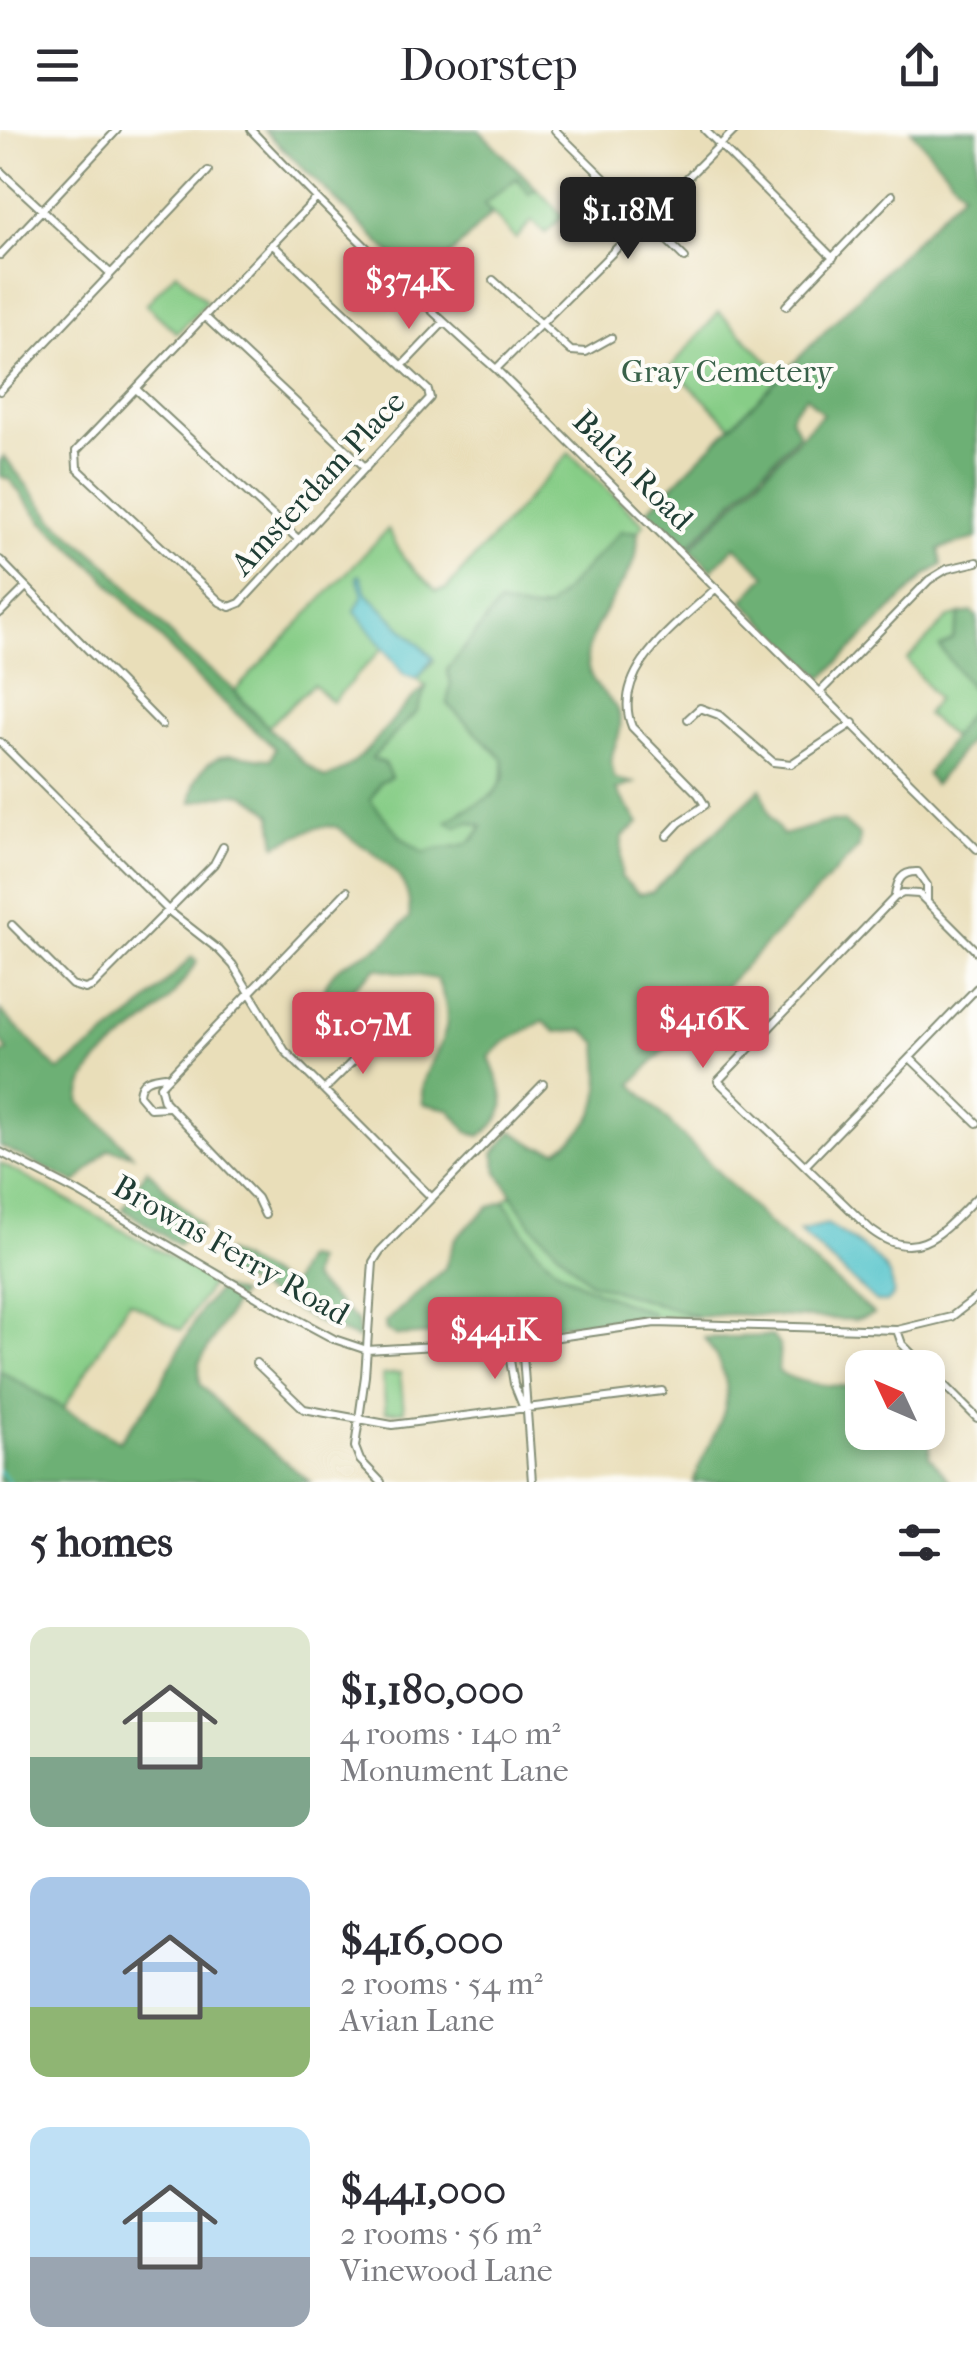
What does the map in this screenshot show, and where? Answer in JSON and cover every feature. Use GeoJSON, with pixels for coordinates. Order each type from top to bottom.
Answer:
{"type":"FeatureCollection","features":[{"type":"Feature","properties":{"kind":"street"},"geometry":{"type":"LineString","coordinates":[[0,255],[118,130]]}},
{"type":"Feature","properties":{"kind":"street","name":"Balch Road"},"geometry":{"type":"LineString","coordinates":[[252,130],[316,199],[496,369],[977,849]]}},
{"type":"Feature","properties":{"kind":"street"},"geometry":{"type":"LineString","coordinates":[[555,130],[685,258]]}},
{"type":"Feature","properties":{"kind":"street"},"geometry":{"type":"LineString","coordinates":[[705,130],[833,258]]}},
{"type":"Feature","properties":{"kind":"street"},"geometry":{"type":"LineString","coordinates":[[496,369],[736,130]]}},
{"type":"Feature","properties":{"kind":"street"},"geometry":{"type":"LineString","coordinates":[[0,171],[110,273]]}},
{"type":"Feature","properties":{"kind":"street"},"geometry":{"type":"LineString","coordinates":[[0,390],[208,171]]}},
{"type":"Feature","properties":{"kind":"street"},"geometry":{"type":"LineString","coordinates":[[786,306],[892,196]]}},
{"type":"Feature","properties":{"kind":"street","name":"Amsterdam Place"},"geometry":{"type":"LineString","coordinates":[[272,244],[428,390],[429,400],[240,603],[230,607],[220,602],[74,462],[76,451],[272,244],[316,199]]}},
{"type":"Feature","properties":{"kind":"street"},"geometry":{"type":"LineString","coordinates":[[493,280],[570,351],[586,352],[610,338]]}},
{"type":"Feature","properties":{"kind":"street"},"geometry":{"type":"LineString","coordinates":[[204,316],[366,468]]}},
{"type":"Feature","properties":{"kind":"street"},"geometry":{"type":"LineString","coordinates":[[402,366],[443,322]]}},
{"type":"Feature","properties":{"kind":"street"},"geometry":{"type":"LineString","coordinates":[[136,389],[299,540]]}},
{"type":"Feature","properties":{"kind":"street"},"geometry":{"type":"LineString","coordinates":[[0,560],[162,725]]}},
{"type":"Feature","properties":{"kind":"street"},"geometry":{"type":"LineString","coordinates":[[821,692],[929,580],[947,569],[977,562]]}},
{"type":"Feature","properties":{"kind":"street"},"geometry":{"type":"LineString","coordinates":[[0,613],[25,588]]}},
{"type":"Feature","properties":{"kind":"street"},"geometry":{"type":"LineString","coordinates":[[668,836],[704,806],[698,794],[632,727],[626,714],[627,692],[642,662],[716,588]]}},
{"type":"Feature","properties":{"kind":"street"},"geometry":{"type":"LineString","coordinates":[[688,719],[700,708],[720,715],[773,762],[784,765],[853,723]]}},
{"type":"Feature","properties":{"kind":"street"},"geometry":{"type":"LineString","coordinates":[[0,742],[168,910],[219,950],[249,991],[280,1045],[432,1198]]}},
{"type":"Feature","properties":{"kind":"street"},"geometry":{"type":"LineString","coordinates":[[12,925],[72,985],[85,989],[101,980],[214,864],[222,847]]}},
{"type":"Feature","properties":{"kind":"street"},"geometry":{"type":"LineString","coordinates":[[926,900],[924,876],[908,871],[902,875],[895,897],[718,1082],[871,1230],[901,1246],[918,1246],[931,1240],[977,1198]]}},
{"type":"Feature","properties":{"kind":"street"},"geometry":{"type":"LineString","coordinates":[[265,1216],[257,1198],[170,1107],[160,1094],[160,1086],[347,891]]}},
{"type":"Feature","properties":{"kind":"street"},"geometry":{"type":"LineString","coordinates":[[895,897],[912,892],[926,900],[977,952]]}},
{"type":"Feature","properties":{"kind":"street"},"geometry":{"type":"LineString","coordinates":[[806,1165],[977,988]]}},
{"type":"Feature","properties":{"kind":"street"},"geometry":{"type":"LineString","coordinates":[[324,1090],[375,1039]]}},
{"type":"Feature","properties":{"kind":"street"},"geometry":{"type":"LineString","coordinates":[[910,1058],[977,1123]]}},
{"type":"Feature","properties":{"kind":"street"},"geometry":{"type":"LineString","coordinates":[[166,1076],[147,1079],[139,1094],[150,1108],[170,1107]]}},
{"type":"Feature","properties":{"kind":"street"},"geometry":{"type":"LineString","coordinates":[[382,1482],[356,1454],[372,1262],[544,1084]]}},
{"type":"Feature","properties":{"kind":"street","name":"Browns Ferry Road"},"geometry":{"type":"LineString","coordinates":[[0,1152],[78,1192],[258,1298],[334,1339],[367,1350],[522,1341],[655,1323],[898,1330],[951,1317],[977,1297]]}},
{"type":"Feature","properties":{"kind":"street"},"geometry":{"type":"LineString","coordinates":[[898,1330],[908,1350]]}},
{"type":"Feature","properties":{"kind":"street"},"geometry":{"type":"LineString","coordinates":[[522,1341],[532,1482]]}},
{"type":"Feature","properties":{"kind":"street"},"geometry":{"type":"LineString","coordinates":[[507,1342],[514,1384],[524,1409]]}},
{"type":"Feature","properties":{"kind":"street"},"geometry":{"type":"LineString","coordinates":[[256,1363],[304,1408],[392,1425],[662,1391]]}},
{"type":"Feature","properties":{"kind":"street"},"geometry":{"type":"LineString","coordinates":[[945,1386],[977,1418]]}},
{"type":"Feature","properties":{"kind":"green space"},"geometry":{"type":"Polygon","coordinates":[[[264,130],[479,130],[537,189],[529,194],[517,178],[484,204],[491,214],[422,284],[264,130]]]}},
{"type":"Feature","properties":{"kind":"green space"},"geometry":{"type":"Polygon","coordinates":[[[911,130],[977,130],[977,217],[972,237],[977,278],[977,538],[939,549],[942,565],[926,575],[823,678],[743,601],[766,575],[735,546],[712,570],[690,549],[823,414],[806,396],[791,418],[799,434],[688,547],[647,511],[963,192],[911,130]]]}},
{"type":"Feature","properties":{"kind":"green space"},"geometry":{"type":"Polygon","coordinates":[[[517,178],[529,193],[537,189],[563,216],[545,233],[532,221],[516,239],[484,204],[517,178]]]}},
{"type":"Feature","properties":{"kind":"green space"},"geometry":{"type":"Polygon","coordinates":[[[176,272],[207,302],[177,333],[146,305],[176,272]]]}},
{"type":"Feature","properties":{"kind":"green space","name":"Gray Cemetery"},"geometry":{"type":"Polygon","coordinates":[[[719,312],[783,376],[731,426],[671,367],[719,312]]]}},
{"type":"Feature","properties":{"kind":"green space"},"geometry":{"type":"Polygon","coordinates":[[[569,453],[644,524],[638,532],[621,531],[548,608],[531,611],[499,605],[447,670],[451,682],[447,704],[503,759],[502,779],[494,793],[461,811],[469,822],[482,826],[472,840],[458,848],[424,853],[401,837],[369,800],[380,783],[371,759],[417,711],[426,687],[417,679],[434,661],[368,595],[357,577],[363,595],[355,611],[383,648],[332,702],[313,684],[268,727],[235,691],[388,529],[404,559],[436,591],[446,589],[569,453]]]}},
{"type":"Feature","properties":{"kind":"green space"},"geometry":{"type":"Polygon","coordinates":[[[4,456],[54,520],[108,566],[183,648],[231,687],[303,762],[325,778],[355,761],[426,687],[417,711],[372,758],[384,763],[391,777],[380,783],[370,800],[401,837],[424,853],[471,841],[482,826],[469,822],[456,827],[447,821],[493,795],[505,776],[503,759],[447,704],[451,682],[447,670],[499,604],[531,611],[548,608],[621,531],[638,532],[634,562],[598,624],[587,660],[593,679],[614,705],[620,720],[612,760],[615,779],[634,783],[616,790],[639,823],[622,837],[621,877],[639,894],[652,892],[761,788],[770,817],[783,835],[828,822],[844,822],[860,836],[859,847],[632,1084],[773,1228],[874,1314],[855,1320],[730,1314],[699,1317],[589,1282],[530,1223],[498,1172],[494,1153],[512,1131],[536,1146],[558,1150],[584,1127],[597,1104],[598,1043],[584,1030],[556,1032],[543,1021],[503,1043],[489,1057],[503,1109],[492,1127],[480,1136],[468,1132],[449,1109],[423,1104],[423,1083],[447,1021],[437,979],[376,968],[343,997],[322,999],[336,970],[383,943],[409,918],[402,882],[387,863],[336,827],[314,829],[276,845],[272,815],[251,798],[235,794],[192,802],[197,778],[214,760],[230,755],[271,759],[275,748],[202,683],[98,571],[42,521],[9,479],[0,476],[4,456]]]}},
{"type":"Feature","properties":{"kind":"green space"},"geometry":{"type":"Polygon","coordinates":[[[972,612],[977,617],[977,696],[940,647],[953,639],[960,614],[972,612]]]}},
{"type":"Feature","properties":{"kind":"green space"},"geometry":{"type":"Polygon","coordinates":[[[960,614],[953,639],[940,647],[977,701],[954,739],[926,714],[937,699],[907,660],[949,617],[960,614]]]}},
{"type":"Feature","properties":{"kind":"green space"},"geometry":{"type":"Polygon","coordinates":[[[977,701],[977,731],[934,785],[927,774],[977,701]]]}},
{"type":"Feature","properties":{"kind":"green space"},"geometry":{"type":"Polygon","coordinates":[[[192,957],[197,961],[171,997],[97,1063],[83,1087],[80,1102],[132,1154],[109,1149],[76,1183],[0,1146],[0,1054],[8,1051],[0,1039],[0,1010],[59,1071],[136,1013],[192,957]]]}},
{"type":"Feature","properties":{"kind":"green space"},"geometry":{"type":"Polygon","coordinates":[[[0,1163],[214,1281],[181,1330],[129,1301],[64,1408],[0,1371],[0,1163]]]}},
{"type":"Feature","properties":{"kind":"green space"},"geometry":{"type":"Polygon","coordinates":[[[147,1169],[202,1227],[178,1245],[123,1209],[147,1169]]]}},
{"type":"Feature","properties":{"kind":"green space"},"geometry":{"type":"Polygon","coordinates":[[[514,1193],[530,1223],[589,1282],[699,1317],[652,1317],[650,1312],[569,1277],[542,1255],[523,1232],[504,1201],[514,1193]]]}},
{"type":"Feature","properties":{"kind":"green space"},"geometry":{"type":"Polygon","coordinates":[[[504,1201],[530,1241],[555,1267],[584,1286],[651,1312],[652,1317],[472,1336],[398,1336],[386,1331],[385,1323],[445,1268],[455,1239],[489,1207],[504,1201]]]}},
{"type":"Feature","properties":{"kind":"green space"},"geometry":{"type":"Polygon","coordinates":[[[226,1252],[290,1286],[304,1258],[315,1260],[311,1279],[358,1322],[359,1339],[327,1327],[218,1268],[226,1252]]]}},
{"type":"Feature","properties":{"kind":"green space"},"geometry":{"type":"Polygon","coordinates":[[[220,1288],[240,1294],[199,1363],[200,1384],[231,1417],[310,1482],[0,1482],[0,1371],[119,1441],[151,1401],[202,1308],[220,1288]]]}},
{"type":"Feature","properties":{"kind":"green space"},"geometry":{"type":"Polygon","coordinates":[[[772,1336],[780,1346],[778,1371],[808,1383],[845,1386],[845,1450],[929,1450],[929,1456],[951,1482],[693,1482],[718,1427],[727,1395],[718,1360],[704,1338],[772,1336]]]}},
{"type":"Feature","properties":{"kind":"green space"},"geometry":{"type":"Polygon","coordinates":[[[400,1373],[404,1411],[386,1412],[382,1375],[400,1373]]]}},
{"type":"Feature","properties":{"kind":"water"},"geometry":{"type":"Polygon","coordinates":[[[360,575],[368,595],[433,658],[417,679],[404,675],[355,611],[363,595],[357,577],[360,575]]]}},
{"type":"Feature","properties":{"kind":"water"},"geometry":{"type":"Polygon","coordinates":[[[827,1224],[860,1245],[888,1273],[893,1296],[886,1302],[876,1302],[799,1231],[827,1224]]]}},
{"type":"Feature","properties":{"kind":"waterway"},"geometry":{"type":"LineString","coordinates":[[0,1471],[10,1482]]}}]}
